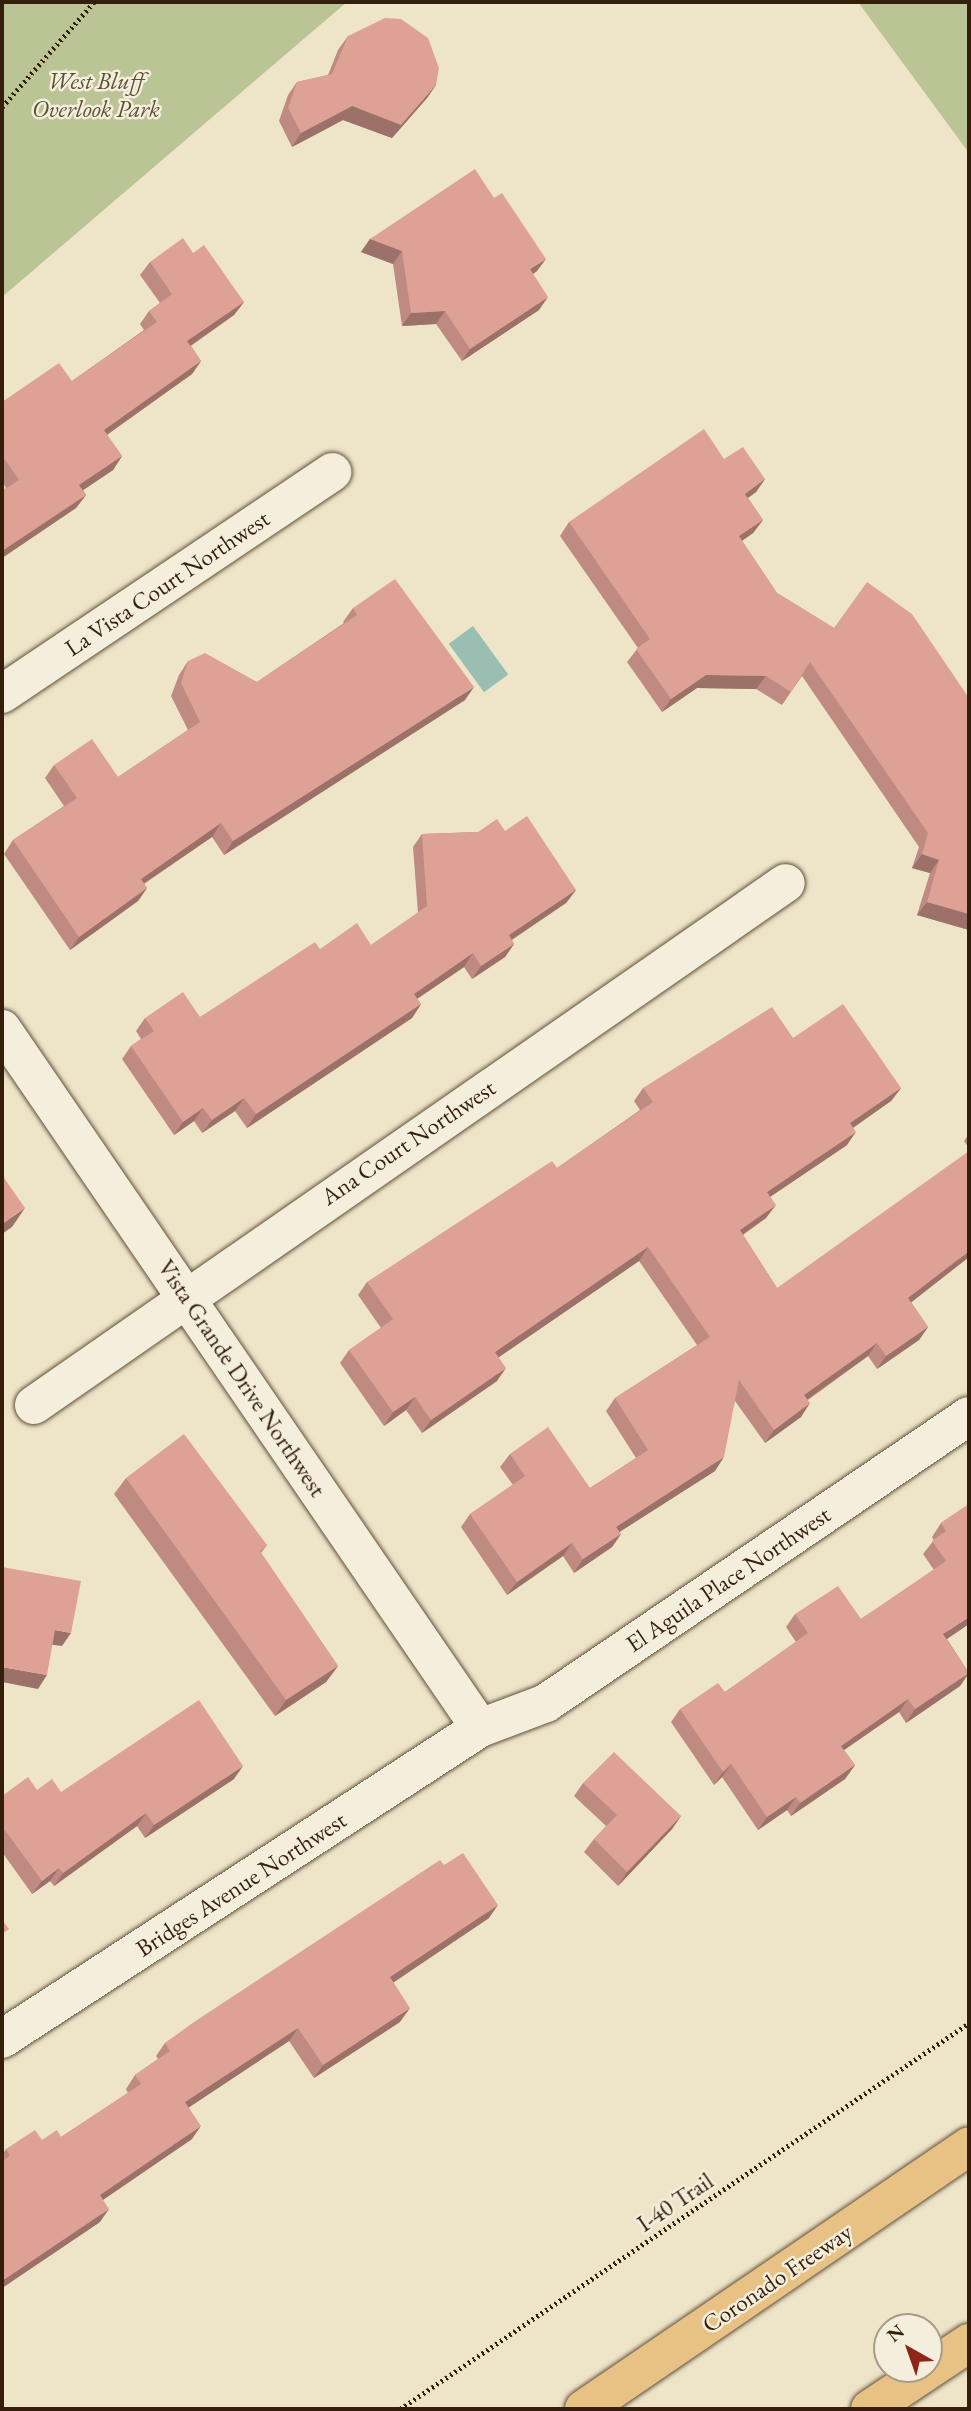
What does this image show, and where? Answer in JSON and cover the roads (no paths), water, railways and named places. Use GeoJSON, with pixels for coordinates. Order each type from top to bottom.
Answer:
{"type":"FeatureCollection","features":[{"type":"Feature","properties":{"kind":"highway","name":"Coronado Freeway"},"geometry":{"type":"LineString","coordinates":[[584,2409],[969,2146]]}},
{"type":"Feature","properties":{"kind":"highway"},"geometry":{"type":"LineString","coordinates":[[870,2409],[969,2343]]}},
{"type":"Feature","properties":{"kind":"street","name":"La Vista Court Northwest"},"geometry":{"type":"LineString","coordinates":[[2,694],[332,472]]}},
{"type":"Feature","properties":{"kind":"street","name":"Ana Court Northwest"},"geometry":{"type":"LineString","coordinates":[[34,1405],[185,1295],[786,883]]}},
{"type":"Feature","properties":{"kind":"street","name":"Vista Grande Drive Northwest"},"geometry":{"type":"LineString","coordinates":[[2,1029],[480,1728]]}},
{"type":"Feature","properties":{"kind":"street","name":"El Aguila Place Northwest"},"geometry":{"type":"LineString","coordinates":[[480,1728],[546,1703],[969,1416]]}},
{"type":"Feature","properties":{"kind":"street","name":"Bridges Avenue Northwest"},"geometry":{"type":"LineString","coordinates":[[2,2039],[480,1728]]}},
{"type":"Feature","properties":{"kind":"water"},"geometry":{"type":"Polygon","coordinates":[[[473,626],[508,675],[484,692],[449,644],[473,626]]]}},
{"type":"Feature","properties":{"kind":"park label","name":"West Bluff Overlook Park"},"geometry":{"type":"Point","coordinates":[96,95]}}]}
